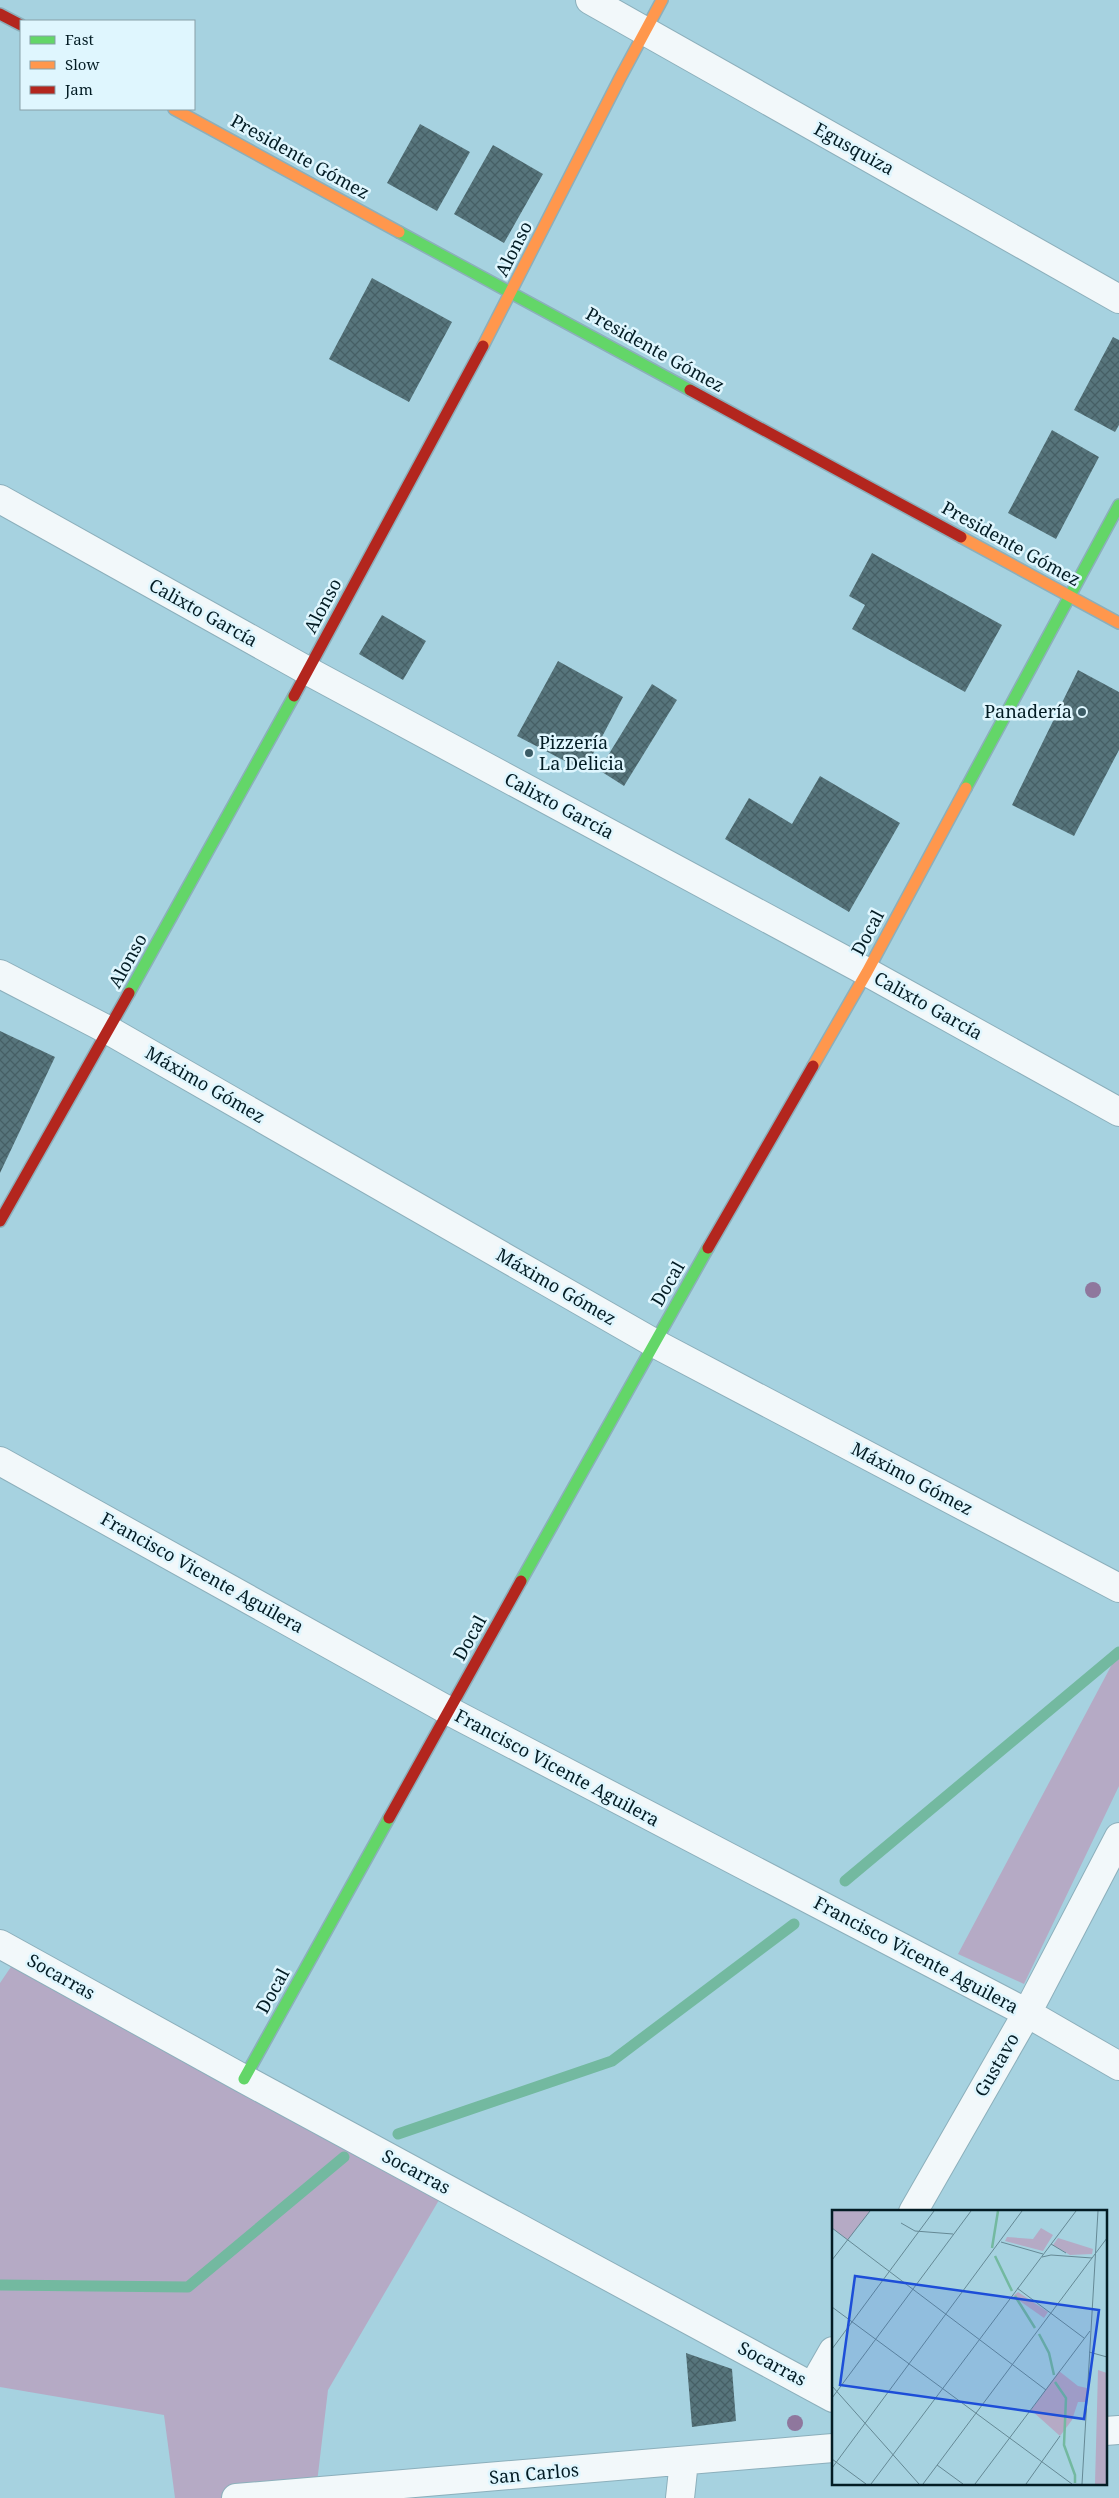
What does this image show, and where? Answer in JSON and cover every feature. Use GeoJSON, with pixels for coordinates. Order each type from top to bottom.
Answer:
{"type":"FeatureCollection","features":[{"type":"Feature","properties":{"kind":"street","name":"Egusquiza"},"geometry":{"type":"LineString","coordinates":[[590,0],[1119,299]]}},
{"type":"Feature","properties":{"kind":"street","name":"Alonso"},"geometry":{"type":"LineString","coordinates":[[0,1221],[110,1031],[308,671],[512,292],[644,30],[662,0]]}},
{"type":"Feature","properties":{"kind":"street"},"geometry":{"type":"LineString","coordinates":[[0,14],[20,25]]}},
{"type":"Feature","properties":{"kind":"street","name":"Presidente Gómez"},"geometry":{"type":"LineString","coordinates":[[176,110],[1119,623]]}},
{"type":"Feature","properties":{"kind":"street","name":"Calixto García"},"geometry":{"type":"LineString","coordinates":[[0,499],[308,671],[866,972],[1119,1112]]}},
{"type":"Feature","properties":{"kind":"street","name":"Docal"},"geometry":{"type":"LineString","coordinates":[[244,2079],[654,1343],[866,972],[1119,505]]}},
{"type":"Feature","properties":{"kind":"street","name":"Máximo Gómez"},"geometry":{"type":"LineString","coordinates":[[0,974],[110,1031],[654,1343],[1119,1588]]}},
{"type":"Feature","properties":{"kind":"street","name":"Francisco Vicente Aguilera"},"geometry":{"type":"LineString","coordinates":[[0,1461],[449,1711],[1027,2013],[1119,2066]]}},
{"type":"Feature","properties":{"kind":"street","name":"Gustavo"},"geometry":{"type":"LineString","coordinates":[[914,2210],[1027,2013],[1119,1837]]}},
{"type":"Feature","properties":{"kind":"street","name":"Socarras"},"geometry":{"type":"LineString","coordinates":[[0,1944],[244,2079],[823,2392]]}},
{"type":"Feature","properties":{"kind":"street"},"geometry":{"type":"LineString","coordinates":[[823,2392],[832,2356]]}},
{"type":"Feature","properties":{"kind":"street"},"geometry":{"type":"LineString","coordinates":[[1106,2431],[1119,2430]]}},
{"type":"Feature","properties":{"kind":"street","name":"San Carlos"},"geometry":{"type":"LineString","coordinates":[[236,2498],[832,2448]]}},
{"type":"Feature","properties":{"kind":"street"},"geometry":{"type":"LineString","coordinates":[[680,2498],[684,2461]]}},
{"type":"Feature","properties":{"kind":"shaded area"},"geometry":{"type":"Polygon","coordinates":[[[1119,1651],[1119,1786],[1024,1984],[958,1954],[1119,1651]]]}},
{"type":"Feature","properties":{"kind":"shaded area"},"geometry":{"type":"Polygon","coordinates":[[[19,1955],[446,2188],[328,2390],[316,2491],[236,2498],[175,2498],[164,2415],[0,2387],[0,1983],[19,1955]]]}},
{"type":"Feature","properties":{"kind":"building"},"geometry":{"type":"Polygon","coordinates":[[[420,124],[470,152],[437,211],[387,183],[420,124]]]}},
{"type":"Feature","properties":{"kind":"building"},"geometry":{"type":"Polygon","coordinates":[[[493,145],[543,174],[504,243],[454,214],[493,145]]]}},
{"type":"Feature","properties":{"kind":"building"},"geometry":{"type":"Polygon","coordinates":[[[372,278],[452,322],[409,402],[329,359],[372,278]]]}},
{"type":"Feature","properties":{"kind":"building"},"geometry":{"type":"Polygon","coordinates":[[[1113,337],[1119,340],[1119,425],[1115,432],[1074,410],[1113,337]]]}},
{"type":"Feature","properties":{"kind":"building"},"geometry":{"type":"Polygon","coordinates":[[[1052,430],[1099,457],[1056,539],[1008,513],[1052,430]]]}},
{"type":"Feature","properties":{"kind":"building"},"geometry":{"type":"Polygon","coordinates":[[[872,553],[1002,625],[965,692],[852,629],[865,605],[849,596],[872,553]]]}},
{"type":"Feature","properties":{"kind":"building"},"geometry":{"type":"Polygon","coordinates":[[[382,615],[426,641],[403,680],[359,654],[382,615]]]}},
{"type":"Feature","properties":{"kind":"building"},"geometry":{"type":"Polygon","coordinates":[[[558,661],[623,697],[584,771],[517,736],[558,661]]]}},
{"type":"Feature","properties":{"kind":"building"},"geometry":{"type":"Polygon","coordinates":[[[1078,670],[1119,692],[1119,750],[1074,836],[1012,805],[1078,670]]]}},
{"type":"Feature","properties":{"kind":"building"},"geometry":{"type":"Polygon","coordinates":[[[652,684],[677,700],[624,786],[599,770],[652,684]]]}},
{"type":"Feature","properties":{"kind":"building"},"geometry":{"type":"Polygon","coordinates":[[[820,776],[900,823],[849,912],[725,839],[749,798],[792,824],[820,776]]]}},
{"type":"Feature","properties":{"kind":"building"},"geometry":{"type":"Polygon","coordinates":[[[0,1031],[55,1057],[0,1173],[0,1031]]]}},
{"type":"Feature","properties":{"kind":"building"},"geometry":{"type":"Polygon","coordinates":[[[686,2353],[732,2369],[736,2421],[692,2427],[686,2353]]]}},
{"type":"Feature","properties":{"kind":"waterway"},"geometry":{"type":"LineString","coordinates":[[845,1881],[1119,1652]]}},
{"type":"Feature","properties":{"kind":"waterway"},"geometry":{"type":"LineString","coordinates":[[398,2134],[612,2061],[794,1924]]}},
{"type":"Feature","properties":{"kind":"waterway"},"geometry":{"type":"LineString","coordinates":[[0,2285],[188,2287],[344,2157]]}},
{"type":"Feature","properties":{"kind":"traffic: fast"},"geometry":{"type":"LineString","coordinates":[[399,232],[690,390]]}},
{"type":"Feature","properties":{"kind":"traffic: fast"},"geometry":{"type":"LineString","coordinates":[[966,788],[1119,505]]}},
{"type":"Feature","properties":{"kind":"traffic: fast"},"geometry":{"type":"LineString","coordinates":[[129,993],[294,696]]}},
{"type":"Feature","properties":{"kind":"traffic: fast"},"geometry":{"type":"LineString","coordinates":[[521,1581],[708,1248]]}},
{"type":"Feature","properties":{"kind":"traffic: fast"},"geometry":{"type":"LineString","coordinates":[[244,2079],[389,1818]]}},
{"type":"Feature","properties":{"kind":"traffic: slow"},"geometry":{"type":"LineString","coordinates":[[483,346],[662,0]]}},
{"type":"Feature","properties":{"kind":"traffic: slow"},"geometry":{"type":"LineString","coordinates":[[176,110],[399,232]]}},
{"type":"Feature","properties":{"kind":"traffic: slow"},"geometry":{"type":"LineString","coordinates":[[961,537],[1119,623]]}},
{"type":"Feature","properties":{"kind":"traffic: slow"},"geometry":{"type":"LineString","coordinates":[[813,1066],[867,972],[966,788]]}},
{"type":"Feature","properties":{"kind":"traffic: jam"},"geometry":{"type":"LineString","coordinates":[[0,14],[20,24]]}},
{"type":"Feature","properties":{"kind":"traffic: jam"},"geometry":{"type":"LineString","coordinates":[[294,696],[483,346]]}},
{"type":"Feature","properties":{"kind":"traffic: jam"},"geometry":{"type":"LineString","coordinates":[[690,390],[961,537]]}},
{"type":"Feature","properties":{"kind":"traffic: jam"},"geometry":{"type":"LineString","coordinates":[[0,1221],[129,993]]}},
{"type":"Feature","properties":{"kind":"traffic: jam"},"geometry":{"type":"LineString","coordinates":[[708,1248],[813,1066]]}},
{"type":"Feature","properties":{"kind":"traffic: jam"},"geometry":{"type":"LineString","coordinates":[[389,1818],[521,1581]]}},
{"type":"Feature","properties":{"kind":"place","name":"Panadería"},"geometry":{"type":"Point","coordinates":[1082,712]}},
{"type":"Feature","properties":{"kind":"place","name":"Pizzería La Delicia"},"geometry":{"type":"Point","coordinates":[529,753]}}]}
